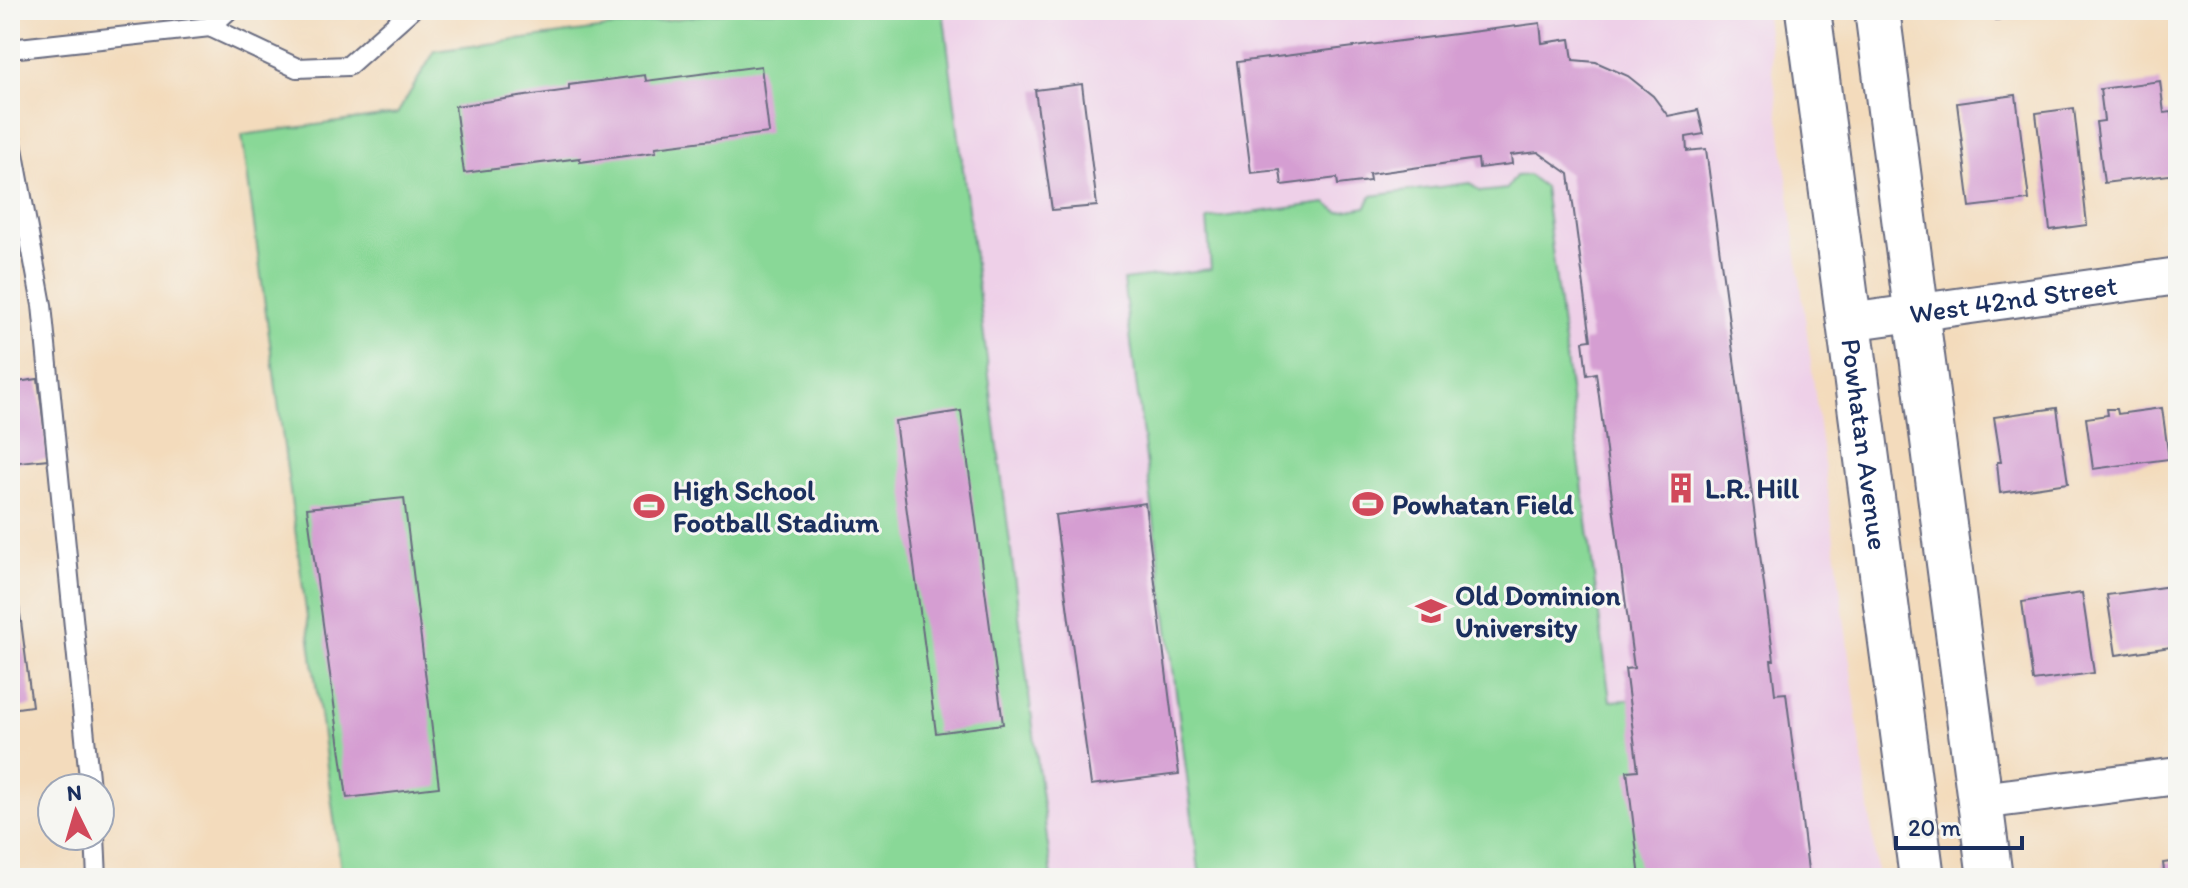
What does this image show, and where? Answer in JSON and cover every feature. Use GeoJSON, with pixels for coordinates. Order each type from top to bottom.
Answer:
{"type":"FeatureCollection","features":[{"type":"Feature","properties":{"kind":"street","name":"Powhatan Avenue"},"geometry":{"type":"LineString","coordinates":[[1808,10],[1922,878]]}},
{"type":"Feature","properties":{"kind":"street"},"geometry":{"type":"LineString","coordinates":[[1877,10],[1990,878]]}},
{"type":"Feature","properties":{"kind":"street","name":"West 42nd Street"},"geometry":{"type":"LineString","coordinates":[[1849,322],[2178,276]]}},
{"type":"Feature","properties":{"kind":"street"},"geometry":{"type":"LineString","coordinates":[[1980,801],[2178,776]]}},
{"type":"Feature","properties":{"kind":"lane"},"geometry":{"type":"LineString","coordinates":[[210,27],[229,10]]}},
{"type":"Feature","properties":{"kind":"lane"},"geometry":{"type":"LineString","coordinates":[[10,49],[210,27],[297,68],[348,66],[411,10]]}},
{"type":"Feature","properties":{"kind":"lane"},"geometry":{"type":"LineString","coordinates":[[10,132],[42,305],[88,772]]}},
{"type":"Feature","properties":{"kind":"lane"},"geometry":{"type":"LineString","coordinates":[[96,852],[97,878]]}},
{"type":"Feature","properties":{"kind":"shaded area","name":"Old Dominion University"},"geometry":{"type":"Polygon","coordinates":[[[943,10],[1765,10],[1878,878],[1052,878],[943,10]]]}},
{"type":"Feature","properties":{"kind":"green space","name":"High School Football Stadium"},"geometry":{"type":"Polygon","coordinates":[[[740,10],[943,10],[1052,878],[342,878],[242,135],[397,114],[435,51],[740,10]]]}},
{"type":"Feature","properties":{"kind":"green space","name":"Powhatan Field"},"geometry":{"type":"Polygon","coordinates":[[[1528,175],[1544,187],[1610,701],[1644,699],[1666,878],[1200,878],[1123,280],[1211,269],[1207,219],[1326,203],[1339,212],[1366,207],[1371,196],[1470,183],[1480,192],[1507,189],[1516,176],[1528,175]]]}},
{"type":"Feature","properties":{"kind":"building"},"geometry":{"type":"Polygon","coordinates":[[[1951,10],[2060,12],[1996,20],[1995,12],[1952,17],[1951,10]]]}},
{"type":"Feature","properties":{"kind":"building","name":"L.R. Hill"},"geometry":{"type":"Polygon","coordinates":[[[1540,23],[1542,43],[1570,39],[1573,60],[1596,62],[1628,76],[1653,96],[1668,116],[1698,110],[1704,134],[1686,137],[1687,151],[1706,149],[1774,660],[1771,660],[1775,694],[1786,693],[1809,878],[1640,878],[1627,771],[1638,770],[1625,669],[1634,668],[1596,373],[1587,375],[1583,341],[1591,340],[1569,174],[1538,152],[1511,155],[1512,164],[1479,168],[1478,159],[1369,174],[1370,181],[1338,185],[1337,178],[1282,185],[1280,170],[1251,173],[1237,62],[1540,23]]]}},
{"type":"Feature","properties":{"kind":"building"},"geometry":{"type":"Polygon","coordinates":[[[761,66],[769,133],[655,147],[656,152],[580,162],[580,158],[464,173],[455,106],[569,90],[569,85],[645,75],[646,81],[761,66]]]}},
{"type":"Feature","properties":{"kind":"building"},"geometry":{"type":"Polygon","coordinates":[[[2160,81],[2164,113],[2172,112],[2178,174],[2104,183],[2096,122],[2104,121],[2100,89],[2160,81]]]}},
{"type":"Feature","properties":{"kind":"building"},"geometry":{"type":"Polygon","coordinates":[[[1082,84],[1097,206],[1052,210],[1035,90],[1082,84]]]}},
{"type":"Feature","properties":{"kind":"building"},"geometry":{"type":"Polygon","coordinates":[[[2016,95],[2029,200],[1970,207],[1957,103],[2016,95]]]}},
{"type":"Feature","properties":{"kind":"building"},"geometry":{"type":"Polygon","coordinates":[[[2074,108],[2087,225],[2050,230],[2036,113],[2074,108]]]}},
{"type":"Feature","properties":{"kind":"building"},"geometry":{"type":"Polygon","coordinates":[[[38,379],[48,459],[10,463],[10,383],[38,379]]]}},
{"type":"Feature","properties":{"kind":"building"},"geometry":{"type":"Polygon","coordinates":[[[2057,408],[2068,483],[2000,493],[1997,462],[2001,462],[1994,417],[2057,408]]]}},
{"type":"Feature","properties":{"kind":"building"},"geometry":{"type":"Polygon","coordinates":[[[2162,408],[2169,459],[2093,469],[2086,418],[2108,415],[2107,409],[2117,409],[2118,414],[2162,408]]]}},
{"type":"Feature","properties":{"kind":"building"},"geometry":{"type":"Polygon","coordinates":[[[961,411],[1003,724],[936,733],[895,421],[961,411]]]}},
{"type":"Feature","properties":{"kind":"building"},"geometry":{"type":"Polygon","coordinates":[[[404,498],[439,787],[347,798],[307,508],[404,498]]]}},
{"type":"Feature","properties":{"kind":"building"},"geometry":{"type":"Polygon","coordinates":[[[1145,503],[1179,774],[1091,785],[1055,515],[1145,503]]]}},
{"type":"Feature","properties":{"kind":"building"},"geometry":{"type":"Polygon","coordinates":[[[10,552],[32,706],[10,709],[10,552]]]}},
{"type":"Feature","properties":{"kind":"building"},"geometry":{"type":"Polygon","coordinates":[[[2178,585],[2178,646],[2116,655],[2107,595],[2178,585]]]}},
{"type":"Feature","properties":{"kind":"building"},"geometry":{"type":"Polygon","coordinates":[[[2082,593],[2094,673],[2033,681],[2022,602],[2082,593]]]}},
{"type":"Feature","properties":{"kind":"building"},"geometry":{"type":"Polygon","coordinates":[[[2178,861],[2178,878],[2165,878],[2163,863],[2178,861]]]}},
{"type":"Feature","properties":{"kind":"place","name":"L.R. Hill"},"geometry":{"type":"Point","coordinates":[1681,488]}},
{"type":"Feature","properties":{"kind":"place","name":"Powhatan Field"},"geometry":{"type":"Point","coordinates":[1368,504]}},
{"type":"Feature","properties":{"kind":"place","name":"High School Football Stadium"},"geometry":{"type":"Point","coordinates":[649,506]}},
{"type":"Feature","properties":{"kind":"place","name":"Old Dominion University"},"geometry":{"type":"Point","coordinates":[1431,611]}}]}
